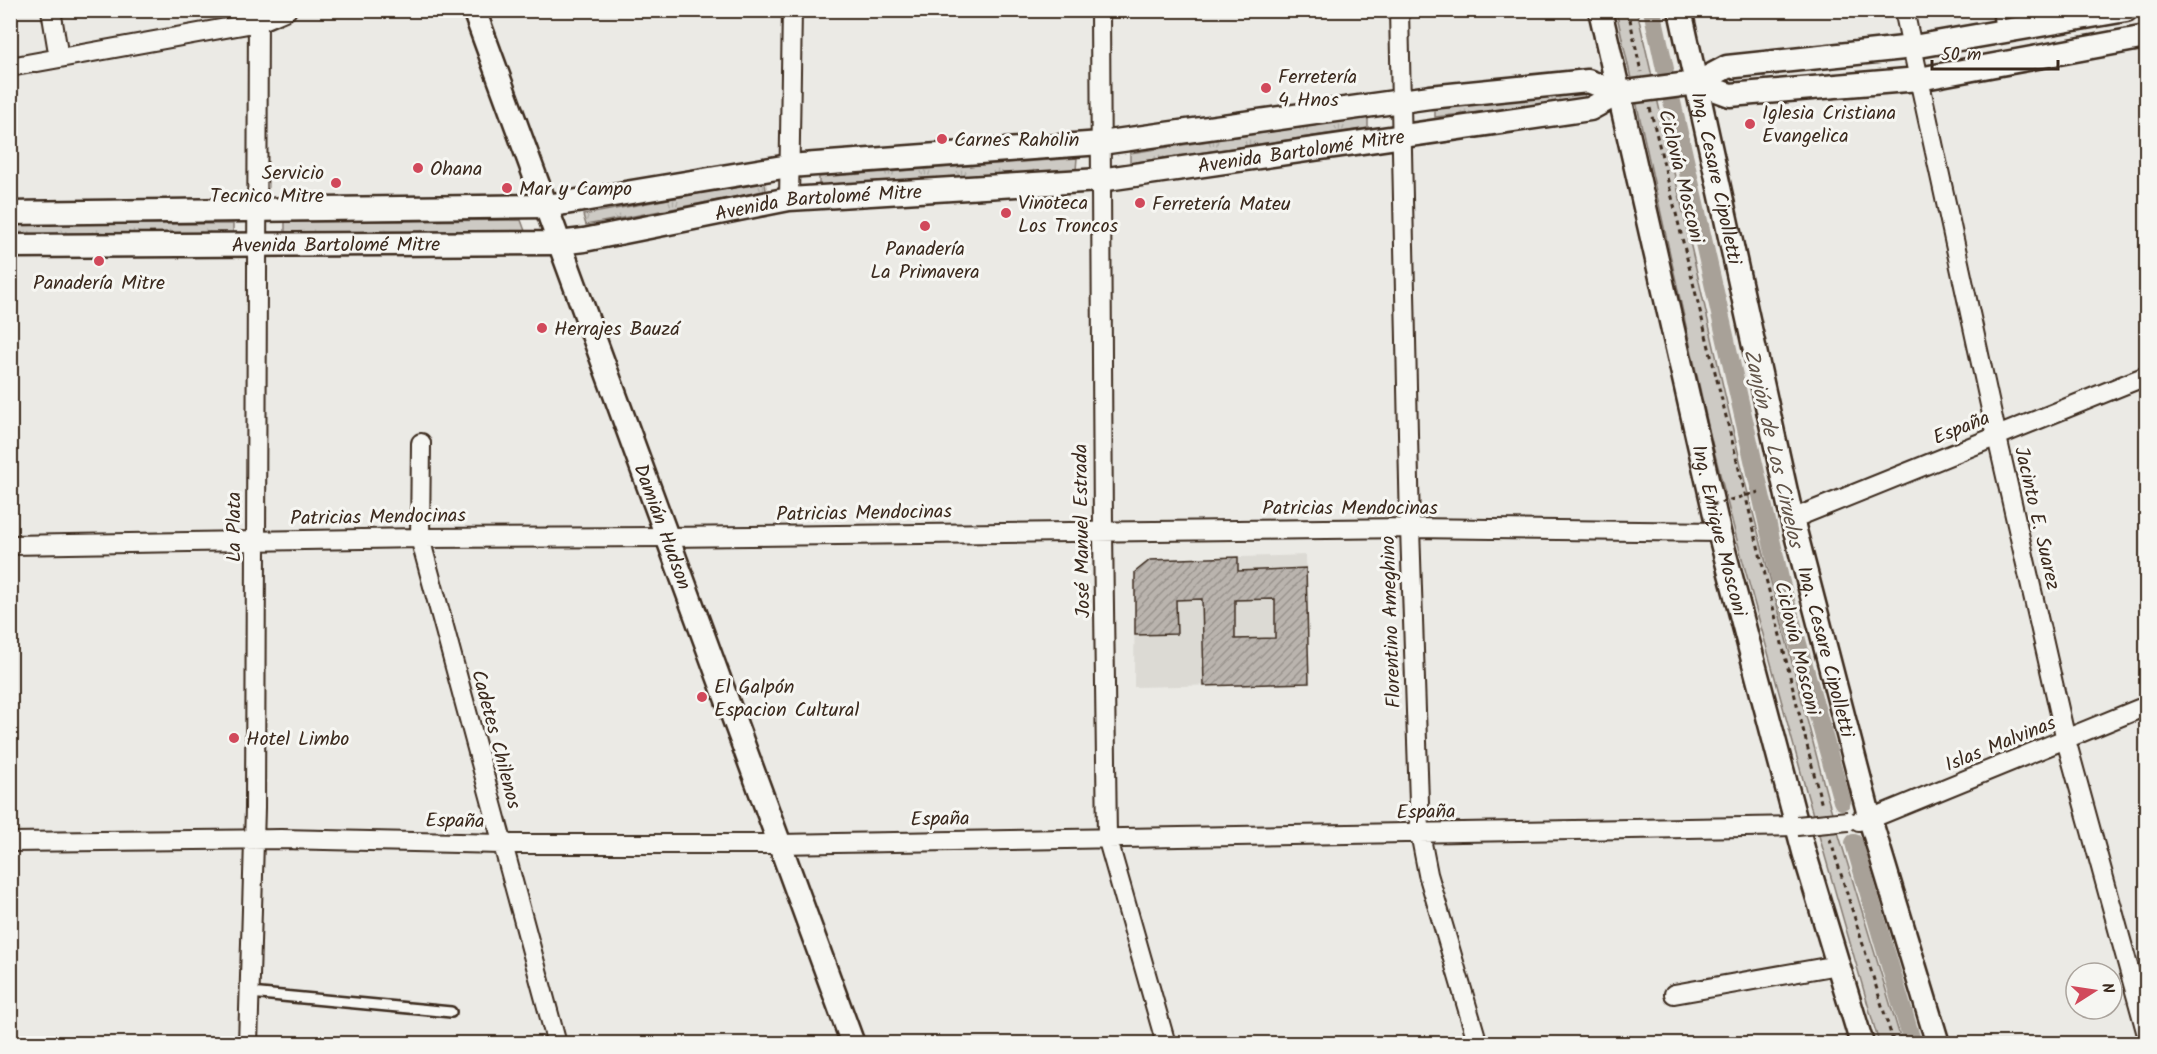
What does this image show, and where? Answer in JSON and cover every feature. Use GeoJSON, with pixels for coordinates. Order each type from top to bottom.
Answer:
{"type":"FeatureCollection","features":[{"type":"Feature","properties":{"kind":"street"},"geometry":{"type":"LineString","coordinates":[[51,10],[59,58]]}},
{"type":"Feature","properties":{"kind":"street"},"geometry":{"type":"LineString","coordinates":[[10,67],[287,10]]}},
{"type":"Feature","properties":{"kind":"street","name":"Damián Hudson"},"geometry":{"type":"LineString","coordinates":[[474,10],[853,1044]]}},
{"type":"Feature","properties":{"kind":"street"},"geometry":{"type":"LineString","coordinates":[[789,199],[792,10]]}},
{"type":"Feature","properties":{"kind":"street","name":"José Manuel Estrada"},"geometry":{"type":"LineString","coordinates":[[1100,10],[1107,837],[1166,1044]]}},
{"type":"Feature","properties":{"kind":"street","name":"Florentino Ameghino"},"geometry":{"type":"LineString","coordinates":[[1399,10],[1410,528],[1420,833],[1428,874],[1478,1044]]}},
{"type":"Feature","properties":{"kind":"street","name":"Ing. Enrique Mosconi"},"geometry":{"type":"LineString","coordinates":[[1600,10],[1712,505],[1797,826],[1862,1044]]}},
{"type":"Feature","properties":{"kind":"street","name":"Ing. Cesare Cipolletti"},"geometry":{"type":"LineString","coordinates":[[1680,10],[1792,519],[1870,819],[1938,1044]]}},
{"type":"Feature","properties":{"kind":"street","name":"Jacinto E. Suarez"},"geometry":{"type":"LineString","coordinates":[[1904,10],[1996,436],[2066,740],[2146,1031]]}},
{"type":"Feature","properties":{"kind":"street","name":"Avenida Bartolomé Mitre"},"geometry":{"type":"LineString","coordinates":[[10,246],[559,243],[789,199],[1100,180],[1590,109],[1619,93],[1697,83],[1727,67],[1913,47],[1999,21],[2126,10]]}},
{"type":"Feature","properties":{"kind":"street","name":"La Plata"},"geometry":{"type":"LineString","coordinates":[[248,1044],[254,839],[258,16]]}},
{"type":"Feature","properties":{"kind":"street","name":"Avenida Bartolomé Mitre"},"geometry":{"type":"LineString","coordinates":[[1697,83],[1730,95],[1919,79],[2146,37]]}},
{"type":"Feature","properties":{"kind":"street","name":"Avenida Bartolomé Mitre"},"geometry":{"type":"LineString","coordinates":[[10,213],[547,206],[789,166],[1101,143],[1401,100],[1588,81],[1619,93]]}},
{"type":"Feature","properties":{"kind":"street","name":"España"},"geometry":{"type":"LineString","coordinates":[[1792,519],[2146,376]]}},
{"type":"Feature","properties":{"kind":"street","name":"Cadetes Chilenos"},"geometry":{"type":"LineString","coordinates":[[421,443],[420,538],[557,1044]]}},
{"type":"Feature","properties":{"kind":"street","name":"Patricias Mendocinas"},"geometry":{"type":"LineString","coordinates":[[10,544],[1410,528],[1719,532]]}},
{"type":"Feature","properties":{"kind":"street","name":"Islas Malvinas"},"geometry":{"type":"LineString","coordinates":[[1870,819],[2146,706]]}},
{"type":"Feature","properties":{"kind":"street","name":"España"},"geometry":{"type":"LineString","coordinates":[[10,842],[254,839],[502,844],[778,844],[1797,826],[1870,819]]}},
{"type":"Feature","properties":{"kind":"street"},"geometry":{"type":"LineString","coordinates":[[1674,994],[1839,966]]}},
{"type":"Feature","properties":{"kind":"lane"},"geometry":{"type":"LineString","coordinates":[[250,993],[451,1012]]}},
{"type":"Feature","properties":{"kind":"path","name":"Ciclovía Mosconi"},"geometry":{"type":"LineString","coordinates":[[1628,10],[1744,496],[1824,812]]}},
{"type":"Feature","properties":{"kind":"path"},"geometry":{"type":"LineString","coordinates":[[1712,505],[1759,492]]}},
{"type":"Feature","properties":{"kind":"path"},"geometry":{"type":"LineString","coordinates":[[1829,835],[1894,1044]]}},
{"type":"Feature","properties":{"kind":"shaded area"},"geometry":{"type":"Polygon","coordinates":[[[1306,555],[1309,683],[1134,687],[1135,572],[1150,560],[1306,555]]]}},
{"type":"Feature","properties":{"kind":"green space"},"geometry":{"type":"Polygon","coordinates":[[[1616,11],[1637,11],[1745,482],[1827,796],[1902,1043],[1879,1043],[1807,794],[1712,443],[1616,11]]]}},
{"type":"Feature","properties":{"kind":"green space"},"geometry":{"type":"Polygon","coordinates":[[[1584,90],[1585,100],[1435,117],[1435,107],[1584,90]]]}},
{"type":"Feature","properties":{"kind":"green space"},"geometry":{"type":"Polygon","coordinates":[[[1368,117],[1368,128],[1130,163],[1130,153],[1368,117]]]}},
{"type":"Feature","properties":{"kind":"green space"},"geometry":{"type":"Polygon","coordinates":[[[1077,158],[1076,170],[819,188],[819,177],[1077,158]]]}},
{"type":"Feature","properties":{"kind":"green space"},"geometry":{"type":"Polygon","coordinates":[[[765,181],[766,191],[586,225],[583,215],[765,181]]]}},
{"type":"Feature","properties":{"kind":"green space"},"geometry":{"type":"Polygon","coordinates":[[[521,220],[525,231],[285,232],[285,222],[521,220]]]}},
{"type":"Feature","properties":{"kind":"green space"},"geometry":{"type":"Polygon","coordinates":[[[10,224],[233,224],[233,234],[11,236],[10,224]]]}},
{"type":"Feature","properties":{"kind":"building"},"geometry":{"type":"Polygon","coordinates":[[[1238,557],[1238,571],[1306,568],[1309,683],[1204,686],[1202,599],[1176,600],[1177,634],[1135,635],[1135,572],[1150,560],[1238,557]],[[1275,599],[1235,600],[1235,639],[1275,638],[1275,599]]]}},
{"type":"Feature","properties":{"kind":"waterway","name":"Zanjón de Los Ciruelos"},"geometry":{"type":"LineString","coordinates":[[1652,10],[1665,69]]}},
{"type":"Feature","properties":{"kind":"waterway","name":"Zanjón de Los Ciruelos"},"geometry":{"type":"LineString","coordinates":[[1672,102],[1781,583],[1842,801]]}},
{"type":"Feature","properties":{"kind":"waterway","name":"Zanjón de Los Ciruelos"},"geometry":{"type":"LineString","coordinates":[[1854,843],[1913,1044]]}},
{"type":"Feature","properties":{"kind":"place","name":"Ferretería 4 Hnos"},"geometry":{"type":"Point","coordinates":[1266,88]}},
{"type":"Feature","properties":{"kind":"place","name":"Iglesia Cristiana Evangelica"},"geometry":{"type":"Point","coordinates":[1750,124]}},
{"type":"Feature","properties":{"kind":"place","name":"Carnes Raholin"},"geometry":{"type":"Point","coordinates":[942,139]}},
{"type":"Feature","properties":{"kind":"place","name":"Ohana"},"geometry":{"type":"Point","coordinates":[418,168]}},
{"type":"Feature","properties":{"kind":"place","name":"Servicio Tecnico Mitre"},"geometry":{"type":"Point","coordinates":[336,183]}},
{"type":"Feature","properties":{"kind":"place","name":"Mar y Campo"},"geometry":{"type":"Point","coordinates":[507,188]}},
{"type":"Feature","properties":{"kind":"place","name":"Ferretería Mateu"},"geometry":{"type":"Point","coordinates":[1140,203]}},
{"type":"Feature","properties":{"kind":"place","name":"Vinoteca Los Troncos"},"geometry":{"type":"Point","coordinates":[1006,213]}},
{"type":"Feature","properties":{"kind":"place","name":"Panadería La Primavera"},"geometry":{"type":"Point","coordinates":[925,226]}},
{"type":"Feature","properties":{"kind":"place","name":"Panadería Mitre"},"geometry":{"type":"Point","coordinates":[99,261]}},
{"type":"Feature","properties":{"kind":"place","name":"Herrajes Bauzá"},"geometry":{"type":"Point","coordinates":[542,328]}},
{"type":"Feature","properties":{"kind":"place","name":"El Galpón Espacion Cultural"},"geometry":{"type":"Point","coordinates":[702,697]}},
{"type":"Feature","properties":{"kind":"place","name":"Hotel Limbo"},"geometry":{"type":"Point","coordinates":[234,738]}}]}
